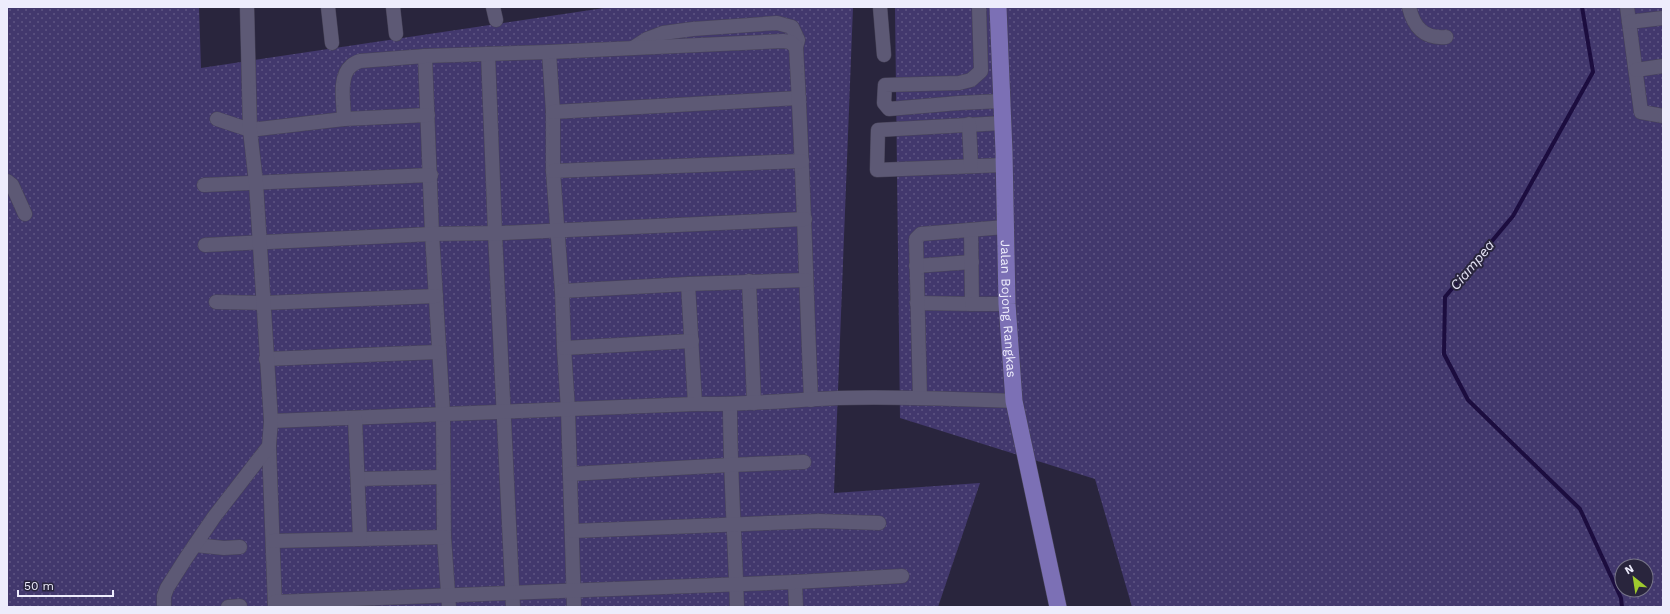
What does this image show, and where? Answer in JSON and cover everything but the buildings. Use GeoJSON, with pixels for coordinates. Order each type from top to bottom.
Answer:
{"type":"FeatureCollection","features":[{"type":"Feature","properties":{"kind":"main road","name":"Jalan Bojong Rangkas"},"geometry":{"type":"LineString","coordinates":[[998,7],[1003,122],[1007,304],[1014,401],[1058,607]]}},
{"type":"Feature","properties":{"kind":"street"},"geometry":{"type":"LineString","coordinates":[[247,7],[250,130],[256,183],[271,421],[269,446],[275,605],[513,600],[573,590],[795,582],[902,576]]}},
{"type":"Feature","properties":{"kind":"street"},"geometry":{"type":"LineString","coordinates":[[328,7],[332,43]]}},
{"type":"Feature","properties":{"kind":"street"},"geometry":{"type":"LineString","coordinates":[[393,7],[396,34]]}},
{"type":"Feature","properties":{"kind":"street"},"geometry":{"type":"LineString","coordinates":[[880,7],[884,56]]}},
{"type":"Feature","properties":{"kind":"street"},"geometry":{"type":"LineString","coordinates":[[979,7],[981,71],[971,80],[959,83],[885,85],[884,103],[889,108],[960,102],[1002,101]]}},
{"type":"Feature","properties":{"kind":"street"},"geometry":{"type":"LineString","coordinates":[[1409,7],[1416,26],[1428,35],[1446,37]]}},
{"type":"Feature","properties":{"kind":"street"},"geometry":{"type":"LineString","coordinates":[[1627,7],[1641,112],[1663,116]]}},
{"type":"Feature","properties":{"kind":"street"},"geometry":{"type":"LineString","coordinates":[[1629,22],[1663,18]]}},
{"type":"Feature","properties":{"kind":"street"},"geometry":{"type":"LineString","coordinates":[[344,119],[344,83],[346,73],[351,66],[360,61],[425,56],[633,49],[783,41],[790,42],[796,47],[799,98],[811,400]]}},
{"type":"Feature","properties":{"kind":"street"},"geometry":{"type":"LineString","coordinates":[[549,52],[553,112],[554,171],[568,410],[574,607]]}},
{"type":"Feature","properties":{"kind":"street"},"geometry":{"type":"LineString","coordinates":[[488,54],[503,412],[513,600]]}},
{"type":"Feature","properties":{"kind":"street"},"geometry":{"type":"LineString","coordinates":[[425,56],[431,175],[432,234],[442,413],[444,537],[449,602]]}},
{"type":"Feature","properties":{"kind":"street"},"geometry":{"type":"LineString","coordinates":[[1636,70],[1663,66]]}},
{"type":"Feature","properties":{"kind":"street"},"geometry":{"type":"LineString","coordinates":[[553,112],[799,98]]}},
{"type":"Feature","properties":{"kind":"street"},"geometry":{"type":"LineString","coordinates":[[217,119],[250,130],[344,119],[428,115]]}},
{"type":"Feature","properties":{"kind":"street"},"geometry":{"type":"LineString","coordinates":[[1003,122],[878,130],[877,170],[1004,165]]}},
{"type":"Feature","properties":{"kind":"street"},"geometry":{"type":"LineString","coordinates":[[968,124],[971,166]]}},
{"type":"Feature","properties":{"kind":"street"},"geometry":{"type":"LineString","coordinates":[[554,171],[802,162]]}},
{"type":"Feature","properties":{"kind":"street"},"geometry":{"type":"LineString","coordinates":[[204,185],[431,175]]}},
{"type":"Feature","properties":{"kind":"street"},"geometry":{"type":"LineString","coordinates":[[7,181],[12,185],[26,214]]}},
{"type":"Feature","properties":{"kind":"street"},"geometry":{"type":"LineString","coordinates":[[205,245],[805,219]]}},
{"type":"Feature","properties":{"kind":"street"},"geometry":{"type":"LineString","coordinates":[[920,398],[916,239],[921,234],[1005,227]]}},
{"type":"Feature","properties":{"kind":"street"},"geometry":{"type":"LineString","coordinates":[[971,230],[972,304]]}},
{"type":"Feature","properties":{"kind":"street"},"geometry":{"type":"LineString","coordinates":[[916,266],[972,262]]}},
{"type":"Feature","properties":{"kind":"street"},"geometry":{"type":"LineString","coordinates":[[562,291],[749,281],[806,280]]}},
{"type":"Feature","properties":{"kind":"street"},"geometry":{"type":"LineString","coordinates":[[749,281],[754,403]]}},
{"type":"Feature","properties":{"kind":"street"},"geometry":{"type":"LineString","coordinates":[[688,284],[695,404]]}},
{"type":"Feature","properties":{"kind":"street"},"geometry":{"type":"LineString","coordinates":[[216,302],[263,303],[436,296]]}},
{"type":"Feature","properties":{"kind":"street"},"geometry":{"type":"LineString","coordinates":[[917,303],[1007,304]]}},
{"type":"Feature","properties":{"kind":"street"},"geometry":{"type":"LineString","coordinates":[[564,348],[692,341]]}},
{"type":"Feature","properties":{"kind":"street"},"geometry":{"type":"LineString","coordinates":[[266,359],[438,352]]}},
{"type":"Feature","properties":{"kind":"street"},"geometry":{"type":"LineString","coordinates":[[271,421],[695,404],[730,405],[836,398],[879,397],[1014,401]]}},
{"type":"Feature","properties":{"kind":"street"},"geometry":{"type":"LineString","coordinates":[[730,405],[730,465],[737,607]]}},
{"type":"Feature","properties":{"kind":"street"},"geometry":{"type":"LineString","coordinates":[[355,418],[360,539]]}},
{"type":"Feature","properties":{"kind":"street"},"geometry":{"type":"LineString","coordinates":[[164,607],[164,596],[167,588],[194,545],[269,446]]}},
{"type":"Feature","properties":{"kind":"street"},"geometry":{"type":"LineString","coordinates":[[570,474],[804,462]]}},
{"type":"Feature","properties":{"kind":"street"},"geometry":{"type":"LineString","coordinates":[[358,479],[443,477]]}},
{"type":"Feature","properties":{"kind":"street"},"geometry":{"type":"LineString","coordinates":[[572,531],[819,521],[879,523]]}},
{"type":"Feature","properties":{"kind":"street"},"geometry":{"type":"LineString","coordinates":[[273,541],[444,537]]}},
{"type":"Feature","properties":{"kind":"street"},"geometry":{"type":"LineString","coordinates":[[194,545],[224,548],[240,547]]}},
{"type":"Feature","properties":{"kind":"street"},"geometry":{"type":"LineString","coordinates":[[795,582],[796,607]]}},
{"type":"Feature","properties":{"kind":"street"},"geometry":{"type":"LineString","coordinates":[[228,607],[240,606]]}},
{"type":"Feature","properties":{"kind":"shaded area"},"geometry":{"type":"Polygon","coordinates":[[[7,7],[199,7],[201,68],[611,7],[853,7],[834,493],[980,483],[938,607],[7,607],[7,7]]]}},
{"type":"Feature","properties":{"kind":"shaded area"},"geometry":{"type":"Polygon","coordinates":[[[895,7],[1663,7],[1663,607],[1132,607],[1095,479],[900,418],[895,7]]]}},
{"type":"Feature","properties":{"kind":"waterway","name":"Ciampea"},"geometry":{"type":"LineString","coordinates":[[1582,7],[1593,72],[1513,216],[1445,297],[1444,354],[1468,400],[1580,509],[1621,598],[1622,607]]}}]}
